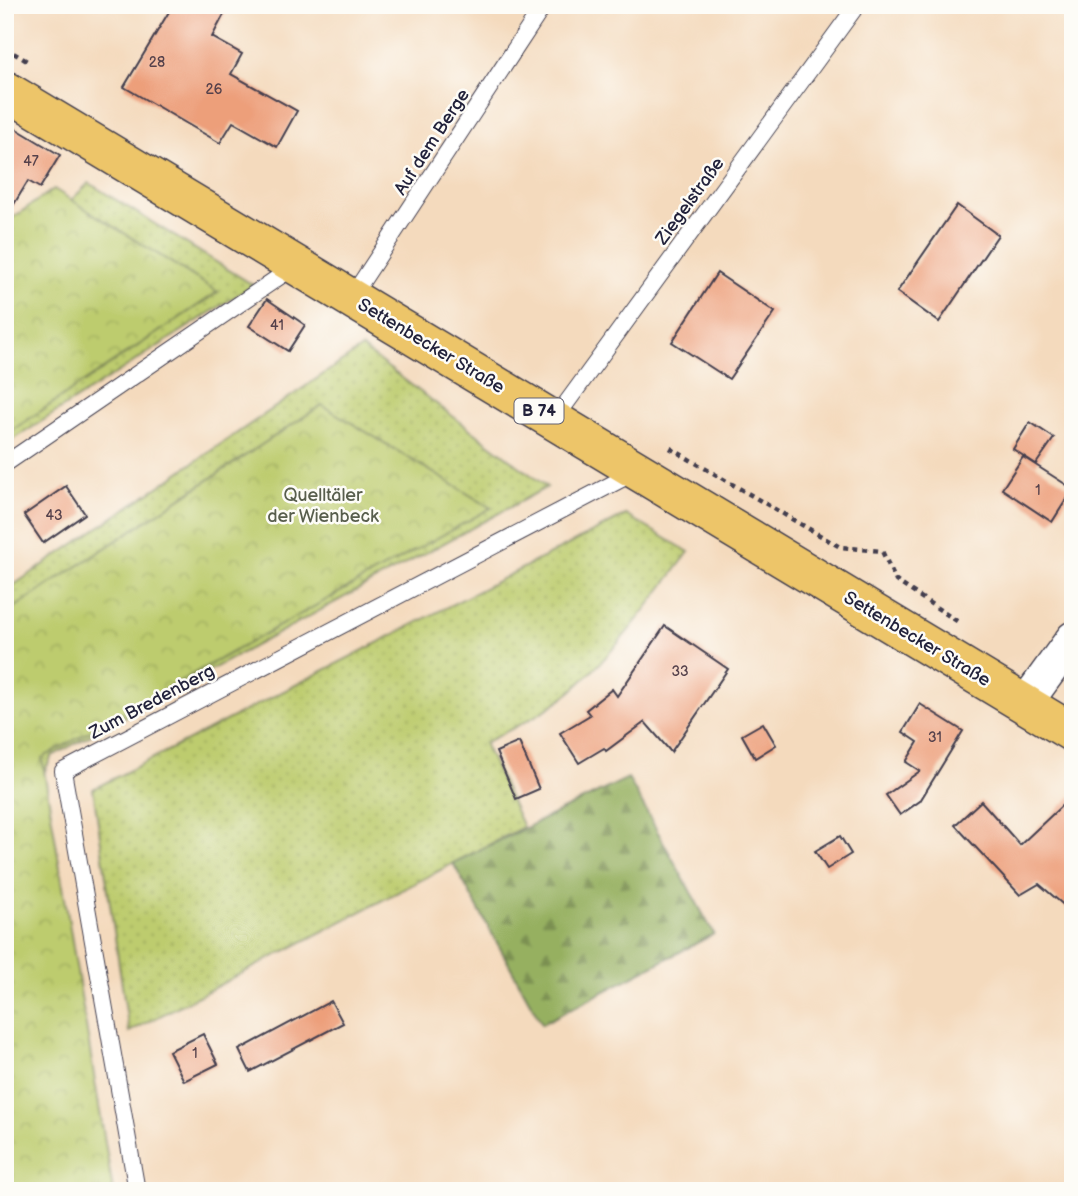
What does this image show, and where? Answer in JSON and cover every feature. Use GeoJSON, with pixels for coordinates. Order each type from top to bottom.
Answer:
{"type":"FeatureCollection","features":[{"type":"Feature","properties":{"kind":"main road","name":"Settenbecker Straße"},"geometry":{"type":"LineString","coordinates":[[5,90],[1073,733]]}},
{"type":"Feature","properties":{"kind":"street"},"geometry":{"type":"LineString","coordinates":[[1025,704],[1073,638]]}},
{"type":"Feature","properties":{"kind":"lane","name":"Auf dem Berge"},"geometry":{"type":"LineString","coordinates":[[351,299],[544,5]]}},
{"type":"Feature","properties":{"kind":"lane","name":"Ziegelstraße"},"geometry":{"type":"LineString","coordinates":[[554,420],[858,5]]}},
{"type":"Feature","properties":{"kind":"lane"},"geometry":{"type":"LineString","coordinates":[[5,464],[297,265]]}},
{"type":"Feature","properties":{"kind":"lane","name":"Zum Bredenberg"},"geometry":{"type":"LineString","coordinates":[[137,1191],[63,771],[638,470]]}},
{"type":"Feature","properties":{"kind":"green space"},"geometry":{"type":"Polygon","coordinates":[[[89,183],[253,285],[5,445],[5,249],[44,226],[89,183]]]}},
{"type":"Feature","properties":{"kind":"green space"},"geometry":{"type":"Polygon","coordinates":[[[54,189],[218,292],[5,435],[5,223],[54,189]]]}},
{"type":"Feature","properties":{"kind":"green space","name":"Quelltäler der Wienbeck"},"geometry":{"type":"Polygon","coordinates":[[[362,348],[547,487],[52,756],[36,789],[5,1191],[5,591],[362,348]]]}},
{"type":"Feature","properties":{"kind":"green space","name":"Quelltäler der Wienbeck"},"geometry":{"type":"Polygon","coordinates":[[[322,405],[491,508],[42,758],[113,1191],[5,1191],[5,614],[322,405]]]}},
{"type":"Feature","properties":{"kind":"green space"},"geometry":{"type":"Polygon","coordinates":[[[626,515],[689,552],[623,637],[579,684],[546,710],[484,743],[523,827],[129,1032],[93,789],[626,515]]]}},
{"type":"Feature","properties":{"kind":"green space"},"geometry":{"type":"Polygon","coordinates":[[[628,778],[714,934],[542,1024],[453,863],[628,778]]]}},
{"type":"Feature","properties":{"kind":"building"},"geometry":{"type":"Polygon","coordinates":[[[173,5],[229,5],[212,37],[242,54],[231,74],[297,111],[277,147],[233,122],[220,143],[124,87],[173,5]]]}},
{"type":"Feature","properties":{"kind":"building"},"geometry":{"type":"Polygon","coordinates":[[[5,122],[60,155],[40,188],[28,181],[5,219],[5,122]]]}},
{"type":"Feature","properties":{"kind":"building"},"geometry":{"type":"Polygon","coordinates":[[[957,205],[998,235],[939,322],[897,292],[957,205]]]}},
{"type":"Feature","properties":{"kind":"building"},"geometry":{"type":"Polygon","coordinates":[[[717,273],[775,312],[729,379],[672,342],[717,273]]]}},
{"type":"Feature","properties":{"kind":"building"},"geometry":{"type":"Polygon","coordinates":[[[267,299],[305,325],[288,351],[249,326],[267,299]]]}},
{"type":"Feature","properties":{"kind":"building"},"geometry":{"type":"Polygon","coordinates":[[[1030,422],[1054,438],[1036,464],[1013,449],[1030,422]]]}},
{"type":"Feature","properties":{"kind":"building"},"geometry":{"type":"Polygon","coordinates":[[[1023,457],[1073,489],[1052,522],[1002,489],[1023,457]]]}},
{"type":"Feature","properties":{"kind":"building"},"geometry":{"type":"Polygon","coordinates":[[[66,486],[85,514],[43,543],[24,515],[66,486]]]}},
{"type":"Feature","properties":{"kind":"building"},"geometry":{"type":"Polygon","coordinates":[[[665,626],[728,669],[671,752],[645,722],[606,751],[604,748],[579,763],[560,733],[590,715],[586,710],[612,689],[617,696],[665,626]]]}},
{"type":"Feature","properties":{"kind":"building"},"geometry":{"type":"Polygon","coordinates":[[[920,704],[963,731],[920,801],[900,815],[886,795],[920,771],[906,762],[918,742],[903,732],[920,704]]]}},
{"type":"Feature","properties":{"kind":"building"},"geometry":{"type":"Polygon","coordinates":[[[763,723],[776,745],[755,758],[742,735],[763,723]]]}},
{"type":"Feature","properties":{"kind":"building"},"geometry":{"type":"Polygon","coordinates":[[[519,742],[539,789],[516,799],[496,752],[519,742]]]}},
{"type":"Feature","properties":{"kind":"building"},"geometry":{"type":"Polygon","coordinates":[[[1073,795],[1073,913],[1039,884],[1020,895],[955,825],[981,801],[1020,845],[1073,795]]]}},
{"type":"Feature","properties":{"kind":"building"},"geometry":{"type":"Polygon","coordinates":[[[840,836],[851,854],[827,869],[815,851],[840,836]]]}},
{"type":"Feature","properties":{"kind":"building"},"geometry":{"type":"Polygon","coordinates":[[[331,1001],[343,1023],[250,1072],[239,1050],[331,1001]]]}},
{"type":"Feature","properties":{"kind":"building"},"geometry":{"type":"Polygon","coordinates":[[[203,1034],[218,1064],[184,1081],[169,1051],[203,1034]]]}}]}
